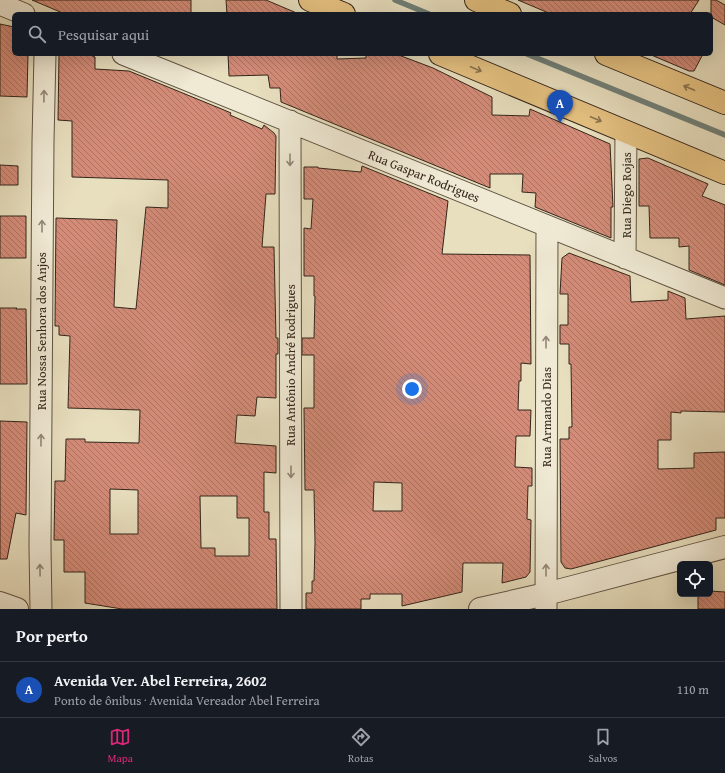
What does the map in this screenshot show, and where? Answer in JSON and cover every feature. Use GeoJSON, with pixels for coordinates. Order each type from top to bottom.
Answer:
{"type":"FeatureCollection","features":[{"type":"Feature","properties":{"kind":"main road"},"geometry":{"type":"LineString","coordinates":[[310,0],[339,12]]}},
{"type":"Feature","properties":{"kind":"main road"},"geometry":{"type":"LineString","coordinates":[[476,0],[505,12]]}},
{"type":"Feature","properties":{"kind":"main road"},"geometry":{"type":"LineString","coordinates":[[445,56],[725,173]]}},
{"type":"Feature","properties":{"kind":"main road"},"geometry":{"type":"LineString","coordinates":[[611,56],[725,103]]}},
{"type":"Feature","properties":{"kind":"street"},"geometry":{"type":"LineString","coordinates":[[0,4],[19,12]]}},
{"type":"Feature","properties":{"kind":"street","name":"Rua Nossa Senhora dos Anjos"},"geometry":{"type":"LineString","coordinates":[[41,609],[40,546],[45,56]]}},
{"type":"Feature","properties":{"kind":"street","name":"Rua Gaspar Rodrigues"},"geometry":{"type":"LineString","coordinates":[[128,56],[725,298]]}},
{"type":"Feature","properties":{"kind":"street","name":"Rua Antônio André Rodrigues"},"geometry":{"type":"LineString","coordinates":[[290,121],[291,609]]}},
{"type":"Feature","properties":{"kind":"street","name":"Rua Diego Rojas"},"geometry":{"type":"LineString","coordinates":[[625,258],[626,132]]}},
{"type":"Feature","properties":{"kind":"street","name":"Rua Armando Dias"},"geometry":{"type":"LineString","coordinates":[[546,601],[547,226]]}},
{"type":"Feature","properties":{"kind":"street"},"geometry":{"type":"LineString","coordinates":[[480,609],[546,601],[725,547]]}},
{"type":"Feature","properties":{"kind":"street"},"geometry":{"type":"LineString","coordinates":[[0,603],[17,609]]}},
{"type":"Feature","properties":{"kind":"building"},"geometry":{"type":"Polygon","coordinates":[[[32,0],[191,0],[191,12],[60,12],[32,0]]]}},
{"type":"Feature","properties":{"kind":"building"},"geometry":{"type":"Polygon","coordinates":[[[226,0],[266,0],[294,12],[227,12],[226,0]]]}},
{"type":"Feature","properties":{"kind":"building"},"geometry":{"type":"Polygon","coordinates":[[[518,0],[699,0],[691,12],[546,12],[518,0]]]}},
{"type":"Feature","properties":{"kind":"building"},"geometry":{"type":"Polygon","coordinates":[[[711,0],[716,0],[725,5],[725,25],[713,18],[713,12],[711,12],[711,0]]]}},
{"type":"Feature","properties":{"kind":"building"},"geometry":{"type":"Polygon","coordinates":[[[0,24],[12,27],[12,56],[28,56],[27,97],[0,96],[0,24]]]}},
{"type":"Feature","properties":{"kind":"building"},"geometry":{"type":"Polygon","coordinates":[[[59,56],[93,56],[95,57],[95,69],[129,71],[231,113],[230,115],[262,129],[264,125],[276,136],[275,194],[266,194],[262,247],[274,247],[276,338],[278,338],[278,354],[276,354],[276,398],[257,397],[255,416],[237,415],[235,443],[276,446],[276,473],[264,472],[264,512],[269,512],[269,539],[276,539],[277,609],[122,609],[85,603],[85,572],[64,572],[64,540],[54,540],[55,481],[65,481],[66,439],[85,439],[85,442],[139,443],[140,410],[68,408],[70,336],[59,335],[59,326],[55,326],[56,218],[117,220],[114,307],[136,309],[146,207],[168,208],[168,180],[72,177],[72,121],[58,120],[59,56]],[[110,489],[110,534],[138,534],[138,490],[110,489]],[[200,496],[201,548],[215,548],[215,556],[249,556],[249,518],[237,518],[237,496],[200,496]]]}},
{"type":"Feature","properties":{"kind":"building"},"geometry":{"type":"Polygon","coordinates":[[[228,56],[337,56],[337,59],[366,58],[366,56],[401,56],[433,68],[492,97],[492,115],[529,116],[530,109],[610,144],[613,207],[611,207],[611,238],[535,207],[536,193],[522,192],[523,174],[490,174],[490,188],[281,102],[280,88],[270,88],[268,75],[229,76],[228,56]]]}},
{"type":"Feature","properties":{"kind":"building"},"geometry":{"type":"Polygon","coordinates":[[[654,56],[702,56],[694,71],[689,71],[654,56]]]}},
{"type":"Feature","properties":{"kind":"building"},"geometry":{"type":"Polygon","coordinates":[[[648,158],[708,184],[702,196],[725,205],[725,285],[689,270],[689,246],[679,247],[679,238],[650,238],[649,206],[639,206],[639,159],[648,158]]]}},
{"type":"Feature","properties":{"kind":"building"},"geometry":{"type":"Polygon","coordinates":[[[0,165],[18,166],[18,185],[0,185],[0,165]]]}},
{"type":"Feature","properties":{"kind":"building"},"geometry":{"type":"Polygon","coordinates":[[[362,166],[448,201],[442,254],[530,255],[531,364],[521,363],[518,410],[531,410],[530,436],[516,436],[515,467],[532,468],[532,486],[528,486],[527,519],[531,520],[530,572],[526,577],[502,583],[503,563],[463,563],[462,592],[402,606],[402,594],[370,594],[370,599],[361,599],[361,609],[306,609],[306,593],[312,593],[312,581],[314,581],[315,543],[314,490],[305,490],[304,408],[314,408],[314,355],[302,355],[302,338],[314,338],[315,296],[314,276],[304,276],[304,228],[311,229],[313,199],[304,199],[304,167],[318,167],[361,172],[362,166]],[[374,482],[373,511],[402,511],[402,483],[374,482]]]}},
{"type":"Feature","properties":{"kind":"building"},"geometry":{"type":"Polygon","coordinates":[[[0,216],[26,216],[26,258],[0,258],[0,216]]]}},
{"type":"Feature","properties":{"kind":"building"},"geometry":{"type":"Polygon","coordinates":[[[569,253],[630,276],[631,302],[668,300],[668,291],[685,298],[686,319],[725,316],[725,412],[671,412],[671,440],[658,440],[658,469],[694,468],[694,453],[725,452],[725,518],[716,518],[716,530],[571,569],[565,568],[561,562],[560,439],[569,439],[569,427],[572,427],[571,364],[569,364],[569,344],[560,344],[560,325],[568,325],[568,294],[560,294],[562,258],[569,253]]]}},
{"type":"Feature","properties":{"kind":"building"},"geometry":{"type":"Polygon","coordinates":[[[0,308],[26,309],[27,384],[0,384],[0,308]]]}},
{"type":"Feature","properties":{"kind":"building"},"geometry":{"type":"Polygon","coordinates":[[[0,421],[27,422],[26,515],[16,513],[7,559],[0,559],[0,421]]]}},
{"type":"Feature","properties":{"kind":"building"},"geometry":{"type":"Polygon","coordinates":[[[713,591],[725,592],[725,609],[698,609],[698,597],[713,597],[713,591]]]}},
{"type":"Feature","properties":{"kind":"waterway"},"geometry":{"type":"LineString","coordinates":[[395,0],[424,12]]}},
{"type":"Feature","properties":{"kind":"waterway"},"geometry":{"type":"LineString","coordinates":[[532,56],[725,135]]}},
{"type":"Feature","properties":{"kind":"place","name":"Avenida Ver. Abel Ferreira, 2602"},"geometry":{"type":"Point","coordinates":[560,123]}}]}
